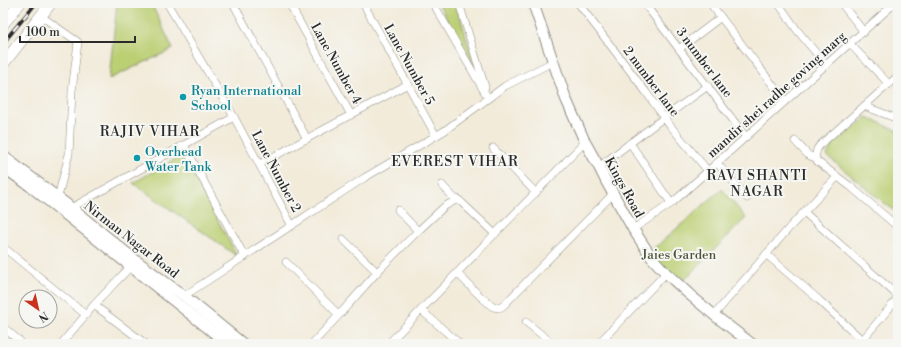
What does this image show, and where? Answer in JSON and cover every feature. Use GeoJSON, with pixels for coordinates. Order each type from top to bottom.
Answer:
{"type":"FeatureCollection","features":[{"type":"Feature","properties":{"kind":"main road"},"geometry":{"type":"LineString","coordinates":[[3,24],[20,3]]}},
{"type":"Feature","properties":{"kind":"main road"},"geometry":{"type":"LineString","coordinates":[[3,64],[51,3]]}},
{"type":"Feature","properties":{"kind":"street","name":"Lane Number 2"},"geometry":{"type":"LineString","coordinates":[[167,3],[234,117],[292,226]]}},
{"type":"Feature","properties":{"kind":"street"},"geometry":{"type":"LineString","coordinates":[[233,3],[307,139]]}},
{"type":"Feature","properties":{"kind":"street","name":"Lane Number 4"},"geometry":{"type":"LineString","coordinates":[[289,3],[351,115]]}},
{"type":"Feature","properties":{"kind":"street","name":"Lane Number 5"},"geometry":{"type":"LineString","coordinates":[[364,3],[436,136]]}},
{"type":"Feature","properties":{"kind":"street"},"geometry":{"type":"LineString","coordinates":[[433,3],[488,98]]}},
{"type":"Feature","properties":{"kind":"street"},"geometry":{"type":"LineString","coordinates":[[459,3],[488,98]]}},
{"type":"Feature","properties":{"kind":"street","name":"Kings Road"},"geometry":{"type":"LineString","coordinates":[[533,3],[566,99],[585,142],[633,229],[652,258],[666,273],[746,342]]}},
{"type":"Feature","properties":{"kind":"street","name":"2 number lane"},"geometry":{"type":"LineString","coordinates":[[578,3],[664,117],[708,171]]}},
{"type":"Feature","properties":{"kind":"street","name":"3 number lane"},"geometry":{"type":"LineString","coordinates":[[644,3],[746,137]]}},
{"type":"Feature","properties":{"kind":"street"},"geometry":{"type":"LineString","coordinates":[[710,3],[785,101]]}},
{"type":"Feature","properties":{"kind":"street"},"geometry":{"type":"LineString","coordinates":[[778,3],[826,65]]}},
{"type":"Feature","properties":{"kind":"street"},"geometry":{"type":"LineString","coordinates":[[841,3],[864,32]]}},
{"type":"Feature","properties":{"kind":"street","name":"mandir shei radhe goving marg"},"geometry":{"type":"LineString","coordinates":[[633,229],[670,204],[895,3]]}},
{"type":"Feature","properties":{"kind":"street"},"geometry":{"type":"LineString","coordinates":[[42,16],[78,42],[72,91],[69,154],[58,197]]}},
{"type":"Feature","properties":{"kind":"street"},"geometry":{"type":"LineString","coordinates":[[679,49],[721,17]]}},
{"type":"Feature","properties":{"kind":"street"},"geometry":{"type":"LineString","coordinates":[[850,44],[888,84]]}},
{"type":"Feature","properties":{"kind":"street"},"geometry":{"type":"LineString","coordinates":[[184,296],[364,178],[444,131],[505,86],[554,62]]}},
{"type":"Feature","properties":{"kind":"street"},"geometry":{"type":"LineString","coordinates":[[815,158],[817,149],[820,145],[898,76]]}},
{"type":"Feature","properties":{"kind":"street"},"geometry":{"type":"LineString","coordinates":[[260,164],[408,84]]}},
{"type":"Feature","properties":{"kind":"street"},"geometry":{"type":"LineString","coordinates":[[599,167],[664,117],[708,86]]}},
{"type":"Feature","properties":{"kind":"street"},"geometry":{"type":"LineString","coordinates":[[864,106],[898,120]]}},
{"type":"Feature","properties":{"kind":"street"},"geometry":{"type":"LineString","coordinates":[[71,208],[234,117]]}},
{"type":"Feature","properties":{"kind":"street"},"geometry":{"type":"LineString","coordinates":[[795,141],[808,156],[815,158],[898,227]]}},
{"type":"Feature","properties":{"kind":"street"},"geometry":{"type":"LineString","coordinates":[[388,344],[585,142]]}},
{"type":"Feature","properties":{"kind":"street"},"geometry":{"type":"LineString","coordinates":[[630,143],[670,204]]}},
{"type":"Feature","properties":{"kind":"street"},"geometry":{"type":"LineString","coordinates":[[184,145],[245,257]]}},
{"type":"Feature","properties":{"kind":"street"},"geometry":{"type":"LineString","coordinates":[[493,148],[536,193]]}},
{"type":"Feature","properties":{"kind":"street","name":"Nirman Nagar Road"},"geometry":{"type":"LineString","coordinates":[[3,156],[58,197],[228,344]]}},
{"type":"Feature","properties":{"kind":"street"},"geometry":{"type":"LineString","coordinates":[[717,163],[747,198]]}},
{"type":"Feature","properties":{"kind":"street","name":"Nirman Nagar Road"},"geometry":{"type":"LineString","coordinates":[[3,167],[132,262],[184,296],[242,344]]}},
{"type":"Feature","properties":{"kind":"street"},"geometry":{"type":"LineString","coordinates":[[714,315],[789,228],[837,177]]}},
{"type":"Feature","properties":{"kind":"street"},"geometry":{"type":"LineString","coordinates":[[442,185],[456,200],[458,199],[495,234]]}},
{"type":"Feature","properties":{"kind":"street"},"geometry":{"type":"LineString","coordinates":[[457,273],[493,307],[499,308],[503,306],[613,194]]}},
{"type":"Feature","properties":{"kind":"street"},"geometry":{"type":"LineString","coordinates":[[312,344],[418,231],[445,206],[456,200]]}},
{"type":"Feature","properties":{"kind":"street"},"geometry":{"type":"LineString","coordinates":[[398,210],[418,231]]}},
{"type":"Feature","properties":{"kind":"street"},"geometry":{"type":"LineString","coordinates":[[766,254],[819,300],[860,342],[898,297],[804,212]]}},
{"type":"Feature","properties":{"kind":"street"},"geometry":{"type":"LineString","coordinates":[[343,239],[378,272]]}},
{"type":"Feature","properties":{"kind":"street"},"geometry":{"type":"LineString","coordinates":[[3,247],[86,315]]}},
{"type":"Feature","properties":{"kind":"street"},"geometry":{"type":"LineString","coordinates":[[72,344],[63,342],[132,262]]}},
{"type":"Feature","properties":{"kind":"street"},"geometry":{"type":"LineString","coordinates":[[286,262],[339,315]]}},
{"type":"Feature","properties":{"kind":"street"},"geometry":{"type":"LineString","coordinates":[[598,344],[666,273]]}},
{"type":"Feature","properties":{"kind":"street"},"geometry":{"type":"LineString","coordinates":[[94,305],[146,344]]}},
{"type":"Feature","properties":{"kind":"street"},"geometry":{"type":"LineString","coordinates":[[421,310],[460,344]]}},
{"type":"Feature","properties":{"kind":"street"},"geometry":{"type":"LineString","coordinates":[[526,322],[552,344]]}},
{"type":"Feature","properties":{"kind":"street"},"geometry":{"type":"LineString","coordinates":[[3,326],[23,344]]}},
{"type":"Feature","properties":{"kind":"green space"},"geometry":{"type":"Polygon","coordinates":[[[117,3],[151,3],[173,49],[109,79],[117,3]]]}},
{"type":"Feature","properties":{"kind":"green space"},"geometry":{"type":"Polygon","coordinates":[[[438,3],[456,3],[477,73],[438,3]]]}},
{"type":"Feature","properties":{"kind":"green space"},"geometry":{"type":"Polygon","coordinates":[[[867,117],[898,131],[898,214],[827,156],[831,146],[867,117]]]}},
{"type":"Feature","properties":{"kind":"green space"},"geometry":{"type":"Polygon","coordinates":[[[182,155],[238,257],[133,183],[182,155]]]}},
{"type":"Feature","properties":{"kind":"green space","name":"Jaies Garden"},"geometry":{"type":"Polygon","coordinates":[[[722,189],[746,218],[676,288],[652,250],[722,189]]]}},
{"type":"Feature","properties":{"kind":"railway"},"geometry":{"type":"LineString","coordinates":[[3,43],[36,3]]}},
{"type":"Feature","properties":{"kind":"place","name":"Ryan International School"},"geometry":{"type":"Point","coordinates":[183,97]}},
{"type":"Feature","properties":{"kind":"place","name":"Overhead Water Tank"},"geometry":{"type":"Point","coordinates":[137,158]}},
{"type":"Feature","properties":{"kind":"district","name":"RAJIV VIHAR"},"geometry":{"type":"Point","coordinates":[150,131]}},
{"type":"Feature","properties":{"kind":"district","name":"EVEREST VIHAR"},"geometry":{"type":"Point","coordinates":[455,161]}},
{"type":"Feature","properties":{"kind":"district","name":"RAVI SHANTI NAGAR"},"geometry":{"type":"Point","coordinates":[757,184]}}]}
